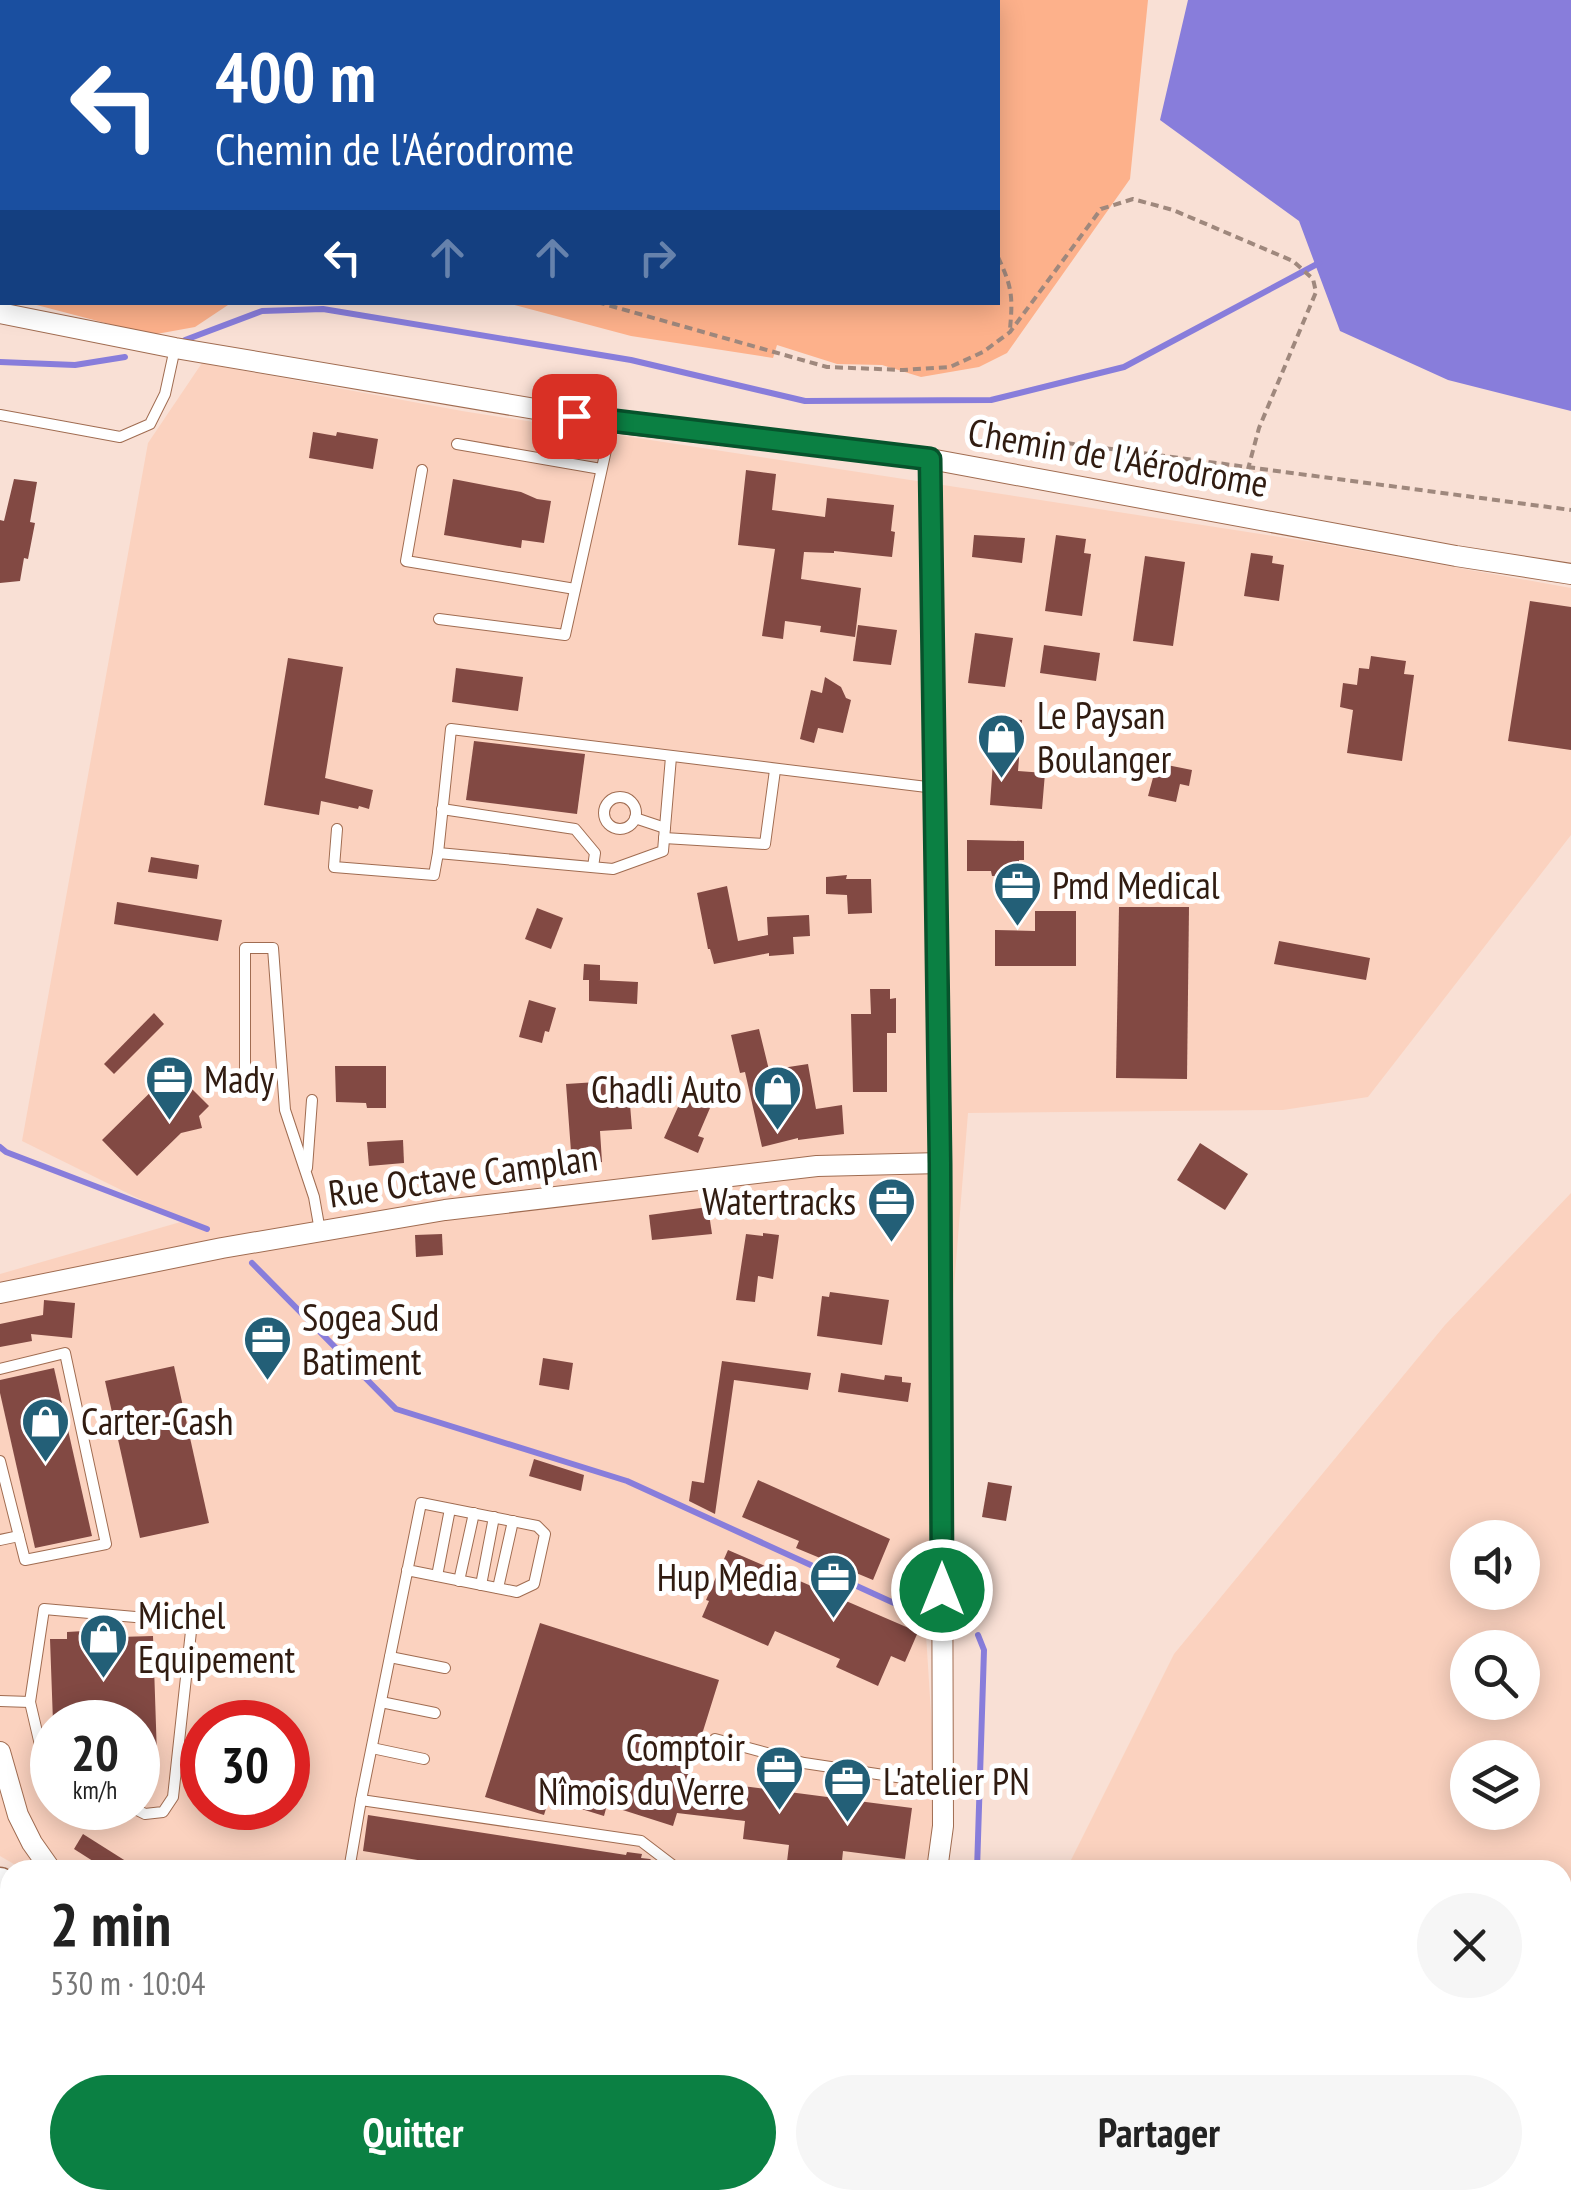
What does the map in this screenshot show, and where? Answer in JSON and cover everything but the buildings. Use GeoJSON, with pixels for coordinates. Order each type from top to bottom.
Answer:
{"type":"FeatureCollection","features":[{"type":"Feature","properties":{"kind":"street","name":"Chemin de l'Aérodrome"},"geometry":{"type":"LineString","coordinates":[[0,313],[176,348],[612,422],[930,459],[1571,574]]}},
{"type":"Feature","properties":{"kind":"street"},"geometry":{"type":"LineString","coordinates":[[930,459],[940,1163],[943,1826],[938,1860]]}},
{"type":"Feature","properties":{"kind":"street","name":"Rue Octave Camplan"},"geometry":{"type":"LineString","coordinates":[[0,1293],[222,1248],[445,1210],[817,1166],[940,1163]]}},
{"type":"Feature","properties":{"kind":"street"},"geometry":{"type":"LineString","coordinates":[[0,1752],[18,1815],[44,1860]]}},
{"type":"Feature","properties":{"kind":"lane"},"geometry":{"type":"LineString","coordinates":[[0,415],[120,437],[150,424],[166,394],[176,348]]}},
{"type":"Feature","properties":{"kind":"lane"},"geometry":{"type":"LineString","coordinates":[[440,619],[565,635],[612,422]]}},
{"type":"Feature","properties":{"kind":"lane"},"geometry":{"type":"LineString","coordinates":[[457,444],[602,469]]}},
{"type":"Feature","properties":{"kind":"lane"},"geometry":{"type":"LineString","coordinates":[[422,470],[406,561],[575,589]]}},
{"type":"Feature","properties":{"kind":"lane"},"geometry":{"type":"LineString","coordinates":[[337,829],[334,867],[434,875],[451,729],[936,788]]}},
{"type":"Feature","properties":{"kind":"lane"},"geometry":{"type":"LineString","coordinates":[[438,853],[613,869],[664,851],[671,757]]}},
{"type":"Feature","properties":{"kind":"lane"},"geometry":{"type":"LineString","coordinates":[[635,818],[665,833],[765,844],[775,770]]}},
{"type":"Feature","properties":{"kind":"lane"},"geometry":{"type":"LineString","coordinates":[[442,809],[575,829],[595,853],[593,868]]}},
{"type":"Feature","properties":{"kind":"lane"},"geometry":{"type":"LineString","coordinates":[[245,1076],[244,948],[273,948],[285,1110],[320,1231]]}},
{"type":"Feature","properties":{"kind":"lane"},"geometry":{"type":"LineString","coordinates":[[306,1174],[312,1100]]}},
{"type":"Feature","properties":{"kind":"lane"},"geometry":{"type":"LineString","coordinates":[[0,1369],[64,1353],[106,1544],[25,1560],[0,1461]]}},
{"type":"Feature","properties":{"kind":"lane"},"geometry":{"type":"LineString","coordinates":[[351,1860],[361,1800],[420,1503],[536,1526],[545,1534],[534,1584],[517,1592],[407,1570]]}},
{"type":"Feature","properties":{"kind":"lane"},"geometry":{"type":"LineString","coordinates":[[437,1576],[450,1509]]}},
{"type":"Feature","properties":{"kind":"lane"},"geometry":{"type":"LineString","coordinates":[[459,1581],[474,1513]]}},
{"type":"Feature","properties":{"kind":"lane"},"geometry":{"type":"LineString","coordinates":[[481,1585],[494,1517]]}},
{"type":"Feature","properties":{"kind":"lane"},"geometry":{"type":"LineString","coordinates":[[498,1588],[512,1521]]}},
{"type":"Feature","properties":{"kind":"lane"},"geometry":{"type":"LineString","coordinates":[[0,1540],[18,1536]]}},
{"type":"Feature","properties":{"kind":"lane"},"geometry":{"type":"LineString","coordinates":[[30,1700],[44,1608],[192,1622],[173,1796],[160,1812]]}},
{"type":"Feature","properties":{"kind":"lane"},"geometry":{"type":"LineString","coordinates":[[390,1657],[445,1668]]}},
{"type":"Feature","properties":{"kind":"lane"},"geometry":{"type":"LineString","coordinates":[[0,1700],[30,1702]]}},
{"type":"Feature","properties":{"kind":"lane"},"geometry":{"type":"LineString","coordinates":[[381,1702],[435,1713]]}},
{"type":"Feature","properties":{"kind":"lane"},"geometry":{"type":"LineString","coordinates":[[715,1739],[804,1763],[942,1784]]}},
{"type":"Feature","properties":{"kind":"lane"},"geometry":{"type":"LineString","coordinates":[[372,1748],[424,1759]]}},
{"type":"Feature","properties":{"kind":"lane"},"geometry":{"type":"LineString","coordinates":[[361,1800],[641,1842],[665,1860]]}},
{"type":"Feature","properties":{"kind":"path"},"geometry":{"type":"LineString","coordinates":[[607,305],[827,367],[904,370],[950,366],[983,352],[1010,332],[1102,209],[1134,199],[1173,210],[1293,261],[1313,279],[1316,292],[1260,428],[1248,469]]}},
{"type":"Feature","properties":{"kind":"path"},"geometry":{"type":"LineString","coordinates":[[1000,262],[1013,298],[1010,332]]}},
{"type":"Feature","properties":{"kind":"path"},"geometry":{"type":"LineString","coordinates":[[1009,474],[1029,446],[1051,442],[1571,510]]}},
{"type":"Feature","properties":{"kind":"shaded area"},"geometry":{"type":"Polygon","coordinates":[[[1000,0],[1148,0],[1130,179],[1007,353],[979,367],[921,377],[882,365],[837,364],[777,345],[773,358],[631,336],[515,305],[1000,305],[1000,0]]]}},
{"type":"Feature","properties":{"kind":"shaded area"},"geometry":{"type":"Polygon","coordinates":[[[1188,0],[1571,0],[1571,411],[1448,380],[1340,331],[1299,221],[1160,120],[1188,0]]]}},
{"type":"Feature","properties":{"kind":"shaded area"},"geometry":{"type":"Polygon","coordinates":[[[37,305],[228,305],[195,327],[151,335],[37,305]]]}},
{"type":"Feature","properties":{"kind":"shaded area"},"geometry":{"type":"Polygon","coordinates":[[[202,363],[462,411],[1313,542],[1571,588],[1571,835],[1368,1097],[1283,1110],[968,1113],[926,1634],[938,1825],[929,1860],[7,1860],[0,1856],[0,1274],[184,1221],[22,1141],[148,443],[202,363]]]}},
{"type":"Feature","properties":{"kind":"shaded area"},"geometry":{"type":"Polygon","coordinates":[[[1571,1193],[1571,1860],[1071,1860],[1174,1654],[1445,1325],[1571,1193]]]}},
{"type":"Feature","properties":{"kind":"waterway"},"geometry":{"type":"LineString","coordinates":[[185,340],[262,311],[323,309],[631,360],[805,401],[991,400],[1124,367],[1319,263]]}},
{"type":"Feature","properties":{"kind":"waterway"},"geometry":{"type":"LineString","coordinates":[[0,362],[75,365],[125,357]]}},
{"type":"Feature","properties":{"kind":"waterway"},"geometry":{"type":"LineString","coordinates":[[0,1147],[207,1229]]}},
{"type":"Feature","properties":{"kind":"waterway"},"geometry":{"type":"LineString","coordinates":[[252,1263],[396,1409],[627,1481],[918,1614]]}},
{"type":"Feature","properties":{"kind":"waterway"},"geometry":{"type":"LineString","coordinates":[[977,1860],[984,1650],[978,1635]]}},
{"type":"Feature","properties":{"kind":"place","name":"Le Paysan Boulanger"},"geometry":{"type":"Point","coordinates":[1002,780]}},
{"type":"Feature","properties":{"kind":"place","name":"Pmd Medical"},"geometry":{"type":"Point","coordinates":[1017,928]}},
{"type":"Feature","properties":{"kind":"place","name":"Mady"},"geometry":{"type":"Point","coordinates":[169,1122]}},
{"type":"Feature","properties":{"kind":"place","name":"Chadli Auto"},"geometry":{"type":"Point","coordinates":[777,1132]}},
{"type":"Feature","properties":{"kind":"place","name":"Watertracks"},"geometry":{"type":"Point","coordinates":[891,1244]}},
{"type":"Feature","properties":{"kind":"place","name":"Sogea Sud Batiment"},"geometry":{"type":"Point","coordinates":[267,1382]}},
{"type":"Feature","properties":{"kind":"place","name":"Carter-Cash"},"geometry":{"type":"Point","coordinates":[46,1464]}},
{"type":"Feature","properties":{"kind":"place","name":"Hup Media"},"geometry":{"type":"Point","coordinates":[833,1620]}},
{"type":"Feature","properties":{"kind":"place","name":"Michel Equipement"},"geometry":{"type":"Point","coordinates":[103,1680]}},
{"type":"Feature","properties":{"kind":"place","name":"Comptoir Nîmois du Verre"},"geometry":{"type":"Point","coordinates":[780,1812]}},
{"type":"Feature","properties":{"kind":"place","name":"L'atelier PN"},"geometry":{"type":"Point","coordinates":[848,1824]}},
{"type":"Feature","properties":{"kind":"route"},"geometry":{"type":"LineString","coordinates":[[574,416],[930,459],[942,1590]]}}]}
